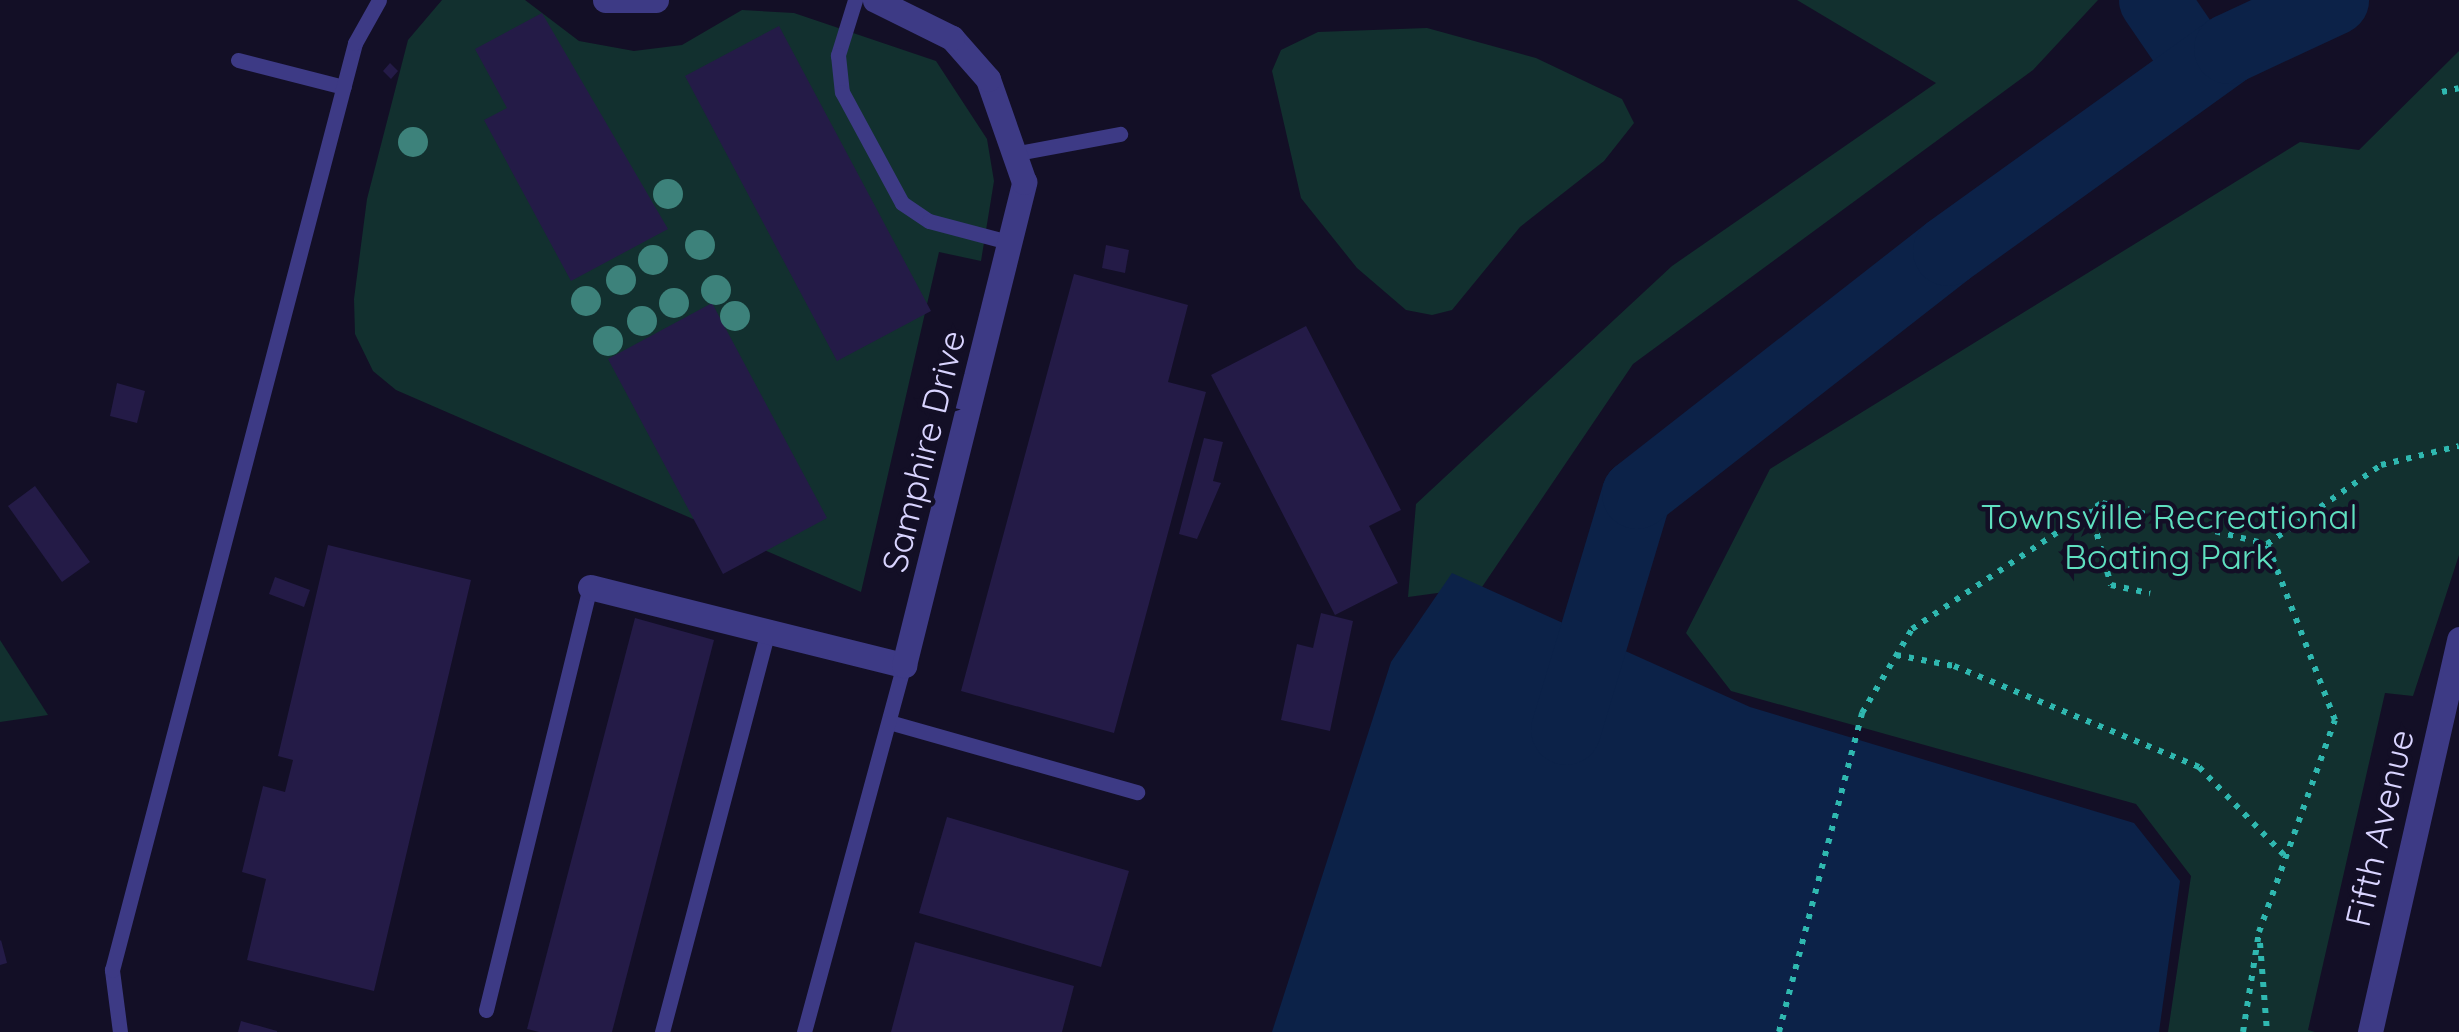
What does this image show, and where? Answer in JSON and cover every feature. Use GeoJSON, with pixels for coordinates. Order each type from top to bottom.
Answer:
{"type":"FeatureCollection","features":[{"type":"Feature","properties":{"kind":"street"},"geometry":{"type":"LineString","coordinates":[[605,0],[656,0]]}},
{"type":"Feature","properties":{"kind":"street","name":"Samphire Drive"},"geometry":{"type":"LineString","coordinates":[[875,0],[952,38],[988,79],[1018,154],[1024,182],[1012,243],[904,665]]}},
{"type":"Feature","properties":{"kind":"street"},"geometry":{"type":"LineString","coordinates":[[590,587],[769,627],[904,665]]}},
{"type":"Feature","properties":{"kind":"street","name":"Fifth Avenue"},"geometry":{"type":"LineString","coordinates":[[2370,1032],[2459,639]]}},
{"type":"Feature","properties":{"kind":"lane"},"geometry":{"type":"LineString","coordinates":[[120,1032],[112,970],[344,87],[379,0]]}},
{"type":"Feature","properties":{"kind":"lane"},"geometry":{"type":"LineString","coordinates":[[855,0],[838,55],[842,92],[902,203],[930,222],[1012,243]]}},
{"type":"Feature","properties":{"kind":"lane"},"geometry":{"type":"LineString","coordinates":[[238,60],[344,87]]}},
{"type":"Feature","properties":{"kind":"lane"},"geometry":{"type":"LineString","coordinates":[[1018,154],[1120,134]]}},
{"type":"Feature","properties":{"kind":"lane"},"geometry":{"type":"LineString","coordinates":[[486,1010],[590,587]]}},
{"type":"Feature","properties":{"kind":"lane"},"geometry":{"type":"LineString","coordinates":[[662,1032],[769,627]]}},
{"type":"Feature","properties":{"kind":"lane"},"geometry":{"type":"LineString","coordinates":[[804,1032],[904,665]]}},
{"type":"Feature","properties":{"kind":"lane"},"geometry":{"type":"LineString","coordinates":[[889,722],[1137,792]]}},
{"type":"Feature","properties":{"kind":"path"},"geometry":{"type":"LineString","coordinates":[[2442,92],[2459,88]]}},
{"type":"Feature","properties":{"kind":"path"},"geometry":{"type":"LineString","coordinates":[[2267,544],[2380,465],[2459,446]]}},
{"type":"Feature","properties":{"kind":"path"},"geometry":{"type":"LineString","coordinates":[[1778,1032],[1862,713],[1896,655],[1942,603],[2090,509],[2131,504],[2267,544]]}},
{"type":"Feature","properties":{"kind":"path"},"geometry":{"type":"LineString","coordinates":[[2090,509],[2111,585],[2150,593]]}},
{"type":"Feature","properties":{"kind":"path"},"geometry":{"type":"LineString","coordinates":[[2243,1032],[2260,932],[2335,706],[2267,544]]}},
{"type":"Feature","properties":{"kind":"path"},"geometry":{"type":"LineString","coordinates":[[1896,655],[1954,666],[2198,768],[2284,855]]}},
{"type":"Feature","properties":{"kind":"path"},"geometry":{"type":"LineString","coordinates":[[2260,932],[2267,1032]]}},
{"type":"Feature","properties":{"kind":"green space"},"geometry":{"type":"Polygon","coordinates":[[[442,0],[525,0],[579,41],[634,51],[682,45],[742,10],[794,13],[936,61],[987,139],[994,181],[981,261],[939,252],[861,592],[396,390],[373,371],[355,334],[354,299],[367,199],[408,40],[442,0]]]}},
{"type":"Feature","properties":{"kind":"green space"},"geometry":{"type":"Polygon","coordinates":[[[1797,0],[2098,0],[2033,70],[1633,364],[1482,587],[1408,597],[1416,504],[1672,266],[1936,83],[1797,0]]]}},
{"type":"Feature","properties":{"kind":"green space"},"geometry":{"type":"Polygon","coordinates":[[[1427,28],[1536,58],[1622,99],[1634,123],[1604,161],[1520,227],[1452,310],[1432,315],[1406,310],[1357,268],[1301,198],[1272,71],[1281,50],[1318,32],[1427,28]]]}},
{"type":"Feature","properties":{"kind":"green space","name":"Townsville Recreational Boating Park"},"geometry":{"type":"Polygon","coordinates":[[[2459,51],[2459,555],[2413,696],[2385,693],[2308,1030],[2315,1032],[2168,1032],[2191,876],[2136,804],[1731,691],[1686,633],[1770,469],[2300,142],[2359,150],[2459,51]]]}},
{"type":"Feature","properties":{"kind":"green space"},"geometry":{"type":"Polygon","coordinates":[[[0,640],[48,715],[0,722],[0,640]]]}},
{"type":"Feature","properties":{"kind":"water"},"geometry":{"type":"Polygon","coordinates":[[[1452,573],[1750,707],[2134,823],[2180,881],[2159,1032],[1272,1032],[1391,662],[1452,573]]]}},
{"type":"Feature","properties":{"kind":"building"},"geometry":{"type":"Polygon","coordinates":[[[542,13],[668,229],[571,281],[484,120],[507,108],[475,49],[542,13]]]}},
{"type":"Feature","properties":{"kind":"building"},"geometry":{"type":"Polygon","coordinates":[[[779,26],[931,311],[837,361],[685,76],[779,26]]]}},
{"type":"Feature","properties":{"kind":"building"},"geometry":{"type":"Polygon","coordinates":[[[390,63],[398,71],[391,79],[383,71],[390,63]]]}},
{"type":"Feature","properties":{"kind":"building"},"geometry":{"type":"Polygon","coordinates":[[[1106,245],[1129,250],[1125,273],[1102,268],[1106,245]]]}},
{"type":"Feature","properties":{"kind":"building"},"geometry":{"type":"Polygon","coordinates":[[[1074,274],[1188,305],[1168,382],[1206,392],[1114,733],[961,691],[1074,274]]]}},
{"type":"Feature","properties":{"kind":"building"},"geometry":{"type":"Polygon","coordinates":[[[712,303],[827,518],[723,574],[608,359],[712,303]]]}},
{"type":"Feature","properties":{"kind":"building"},"geometry":{"type":"Polygon","coordinates":[[[1306,326],[1401,510],[1369,526],[1398,583],[1335,615],[1211,375],[1306,326]]]}},
{"type":"Feature","properties":{"kind":"building"},"geometry":{"type":"Polygon","coordinates":[[[117,383],[145,391],[137,423],[110,416],[117,383]]]}},
{"type":"Feature","properties":{"kind":"building"},"geometry":{"type":"Polygon","coordinates":[[[1204,438],[1223,442],[1213,481],[1221,483],[1197,539],[1179,534],[1204,438]]]}},
{"type":"Feature","properties":{"kind":"building"},"geometry":{"type":"Polygon","coordinates":[[[35,486],[90,562],[62,582],[8,506],[35,486]]]}},
{"type":"Feature","properties":{"kind":"building"},"geometry":{"type":"Polygon","coordinates":[[[328,545],[471,580],[374,991],[247,960],[266,879],[242,872],[263,786],[285,792],[293,760],[278,756],[328,545]]]}},
{"type":"Feature","properties":{"kind":"building"},"geometry":{"type":"Polygon","coordinates":[[[275,577],[310,590],[304,607],[269,594],[275,577]]]}},
{"type":"Feature","properties":{"kind":"building"},"geometry":{"type":"Polygon","coordinates":[[[1321,613],[1353,621],[1330,731],[1281,720],[1297,644],[1313,648],[1321,613]]]}},
{"type":"Feature","properties":{"kind":"building"},"geometry":{"type":"Polygon","coordinates":[[[635,618],[714,640],[612,1032],[539,1032],[527,1029],[635,618]]]}},
{"type":"Feature","properties":{"kind":"building"},"geometry":{"type":"Polygon","coordinates":[[[947,817],[1129,871],[1101,967],[919,913],[947,817]]]}},
{"type":"Feature","properties":{"kind":"building"},"geometry":{"type":"Polygon","coordinates":[[[0,941],[7,963],[0,965],[0,941]]]}},
{"type":"Feature","properties":{"kind":"building"},"geometry":{"type":"Polygon","coordinates":[[[915,942],[1074,986],[1062,1032],[891,1032],[915,942]]]}},
{"type":"Feature","properties":{"kind":"building"},"geometry":{"type":"Polygon","coordinates":[[[241,1021],[277,1031],[277,1032],[238,1032],[241,1021]]]}},
{"type":"Feature","properties":{"kind":"waterway"},"geometry":{"type":"LineString","coordinates":[[2154,0],[2201,69]]}},
{"type":"Feature","properties":{"kind":"waterway"},"geometry":{"type":"LineString","coordinates":[[1566,730],[1637,494],[1948,251],[2229,49],[2334,0]]}}]}
